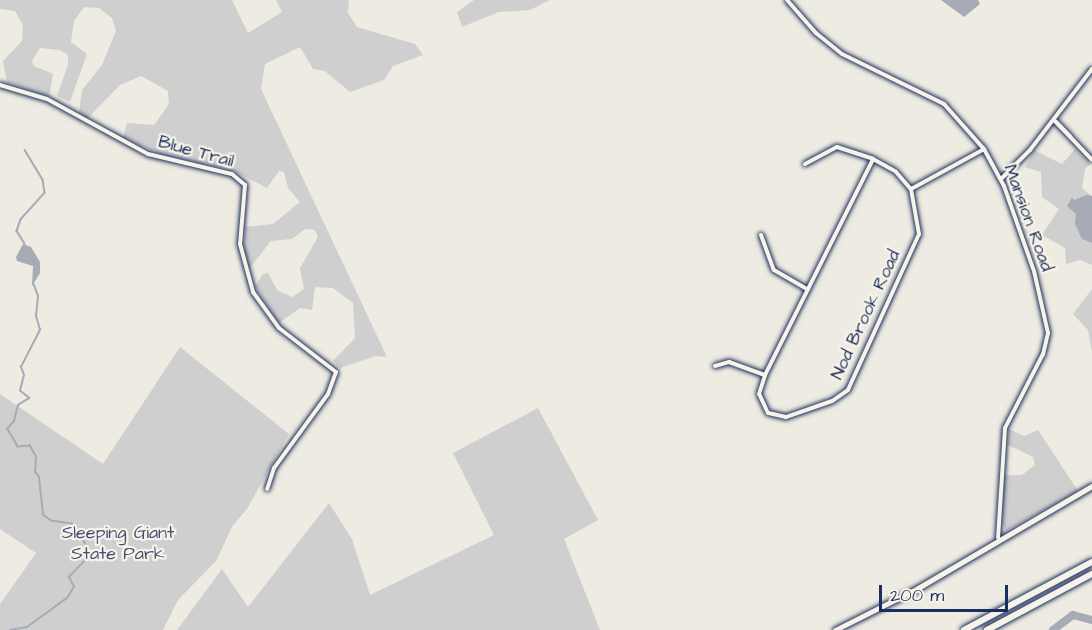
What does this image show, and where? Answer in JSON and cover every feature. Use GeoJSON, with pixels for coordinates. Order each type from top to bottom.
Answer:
{"type":"FeatureCollection","features":[{"type":"Feature","properties":{"kind":"highway"},"geometry":{"type":"LineString","coordinates":[[964,630],[1092,562]]}},
{"type":"Feature","properties":{"kind":"highway"},"geometry":{"type":"LineString","coordinates":[[987,630],[1092,574]]}},
{"type":"Feature","properties":{"kind":"main road"},"geometry":{"type":"LineString","coordinates":[[836,630],[918,588],[998,538],[1092,486]]}},
{"type":"Feature","properties":{"kind":"street","name":"Mansion Road"},"geometry":{"type":"LineString","coordinates":[[787,0],[816,33],[842,54],[940,101],[984,149],[1001,179],[1034,271],[1048,333],[1043,354],[1005,428],[998,538]]}},
{"type":"Feature","properties":{"kind":"street"},"geometry":{"type":"LineString","coordinates":[[1001,179],[1055,121],[1092,69]]}},
{"type":"Feature","properties":{"kind":"street","name":"Blue Trail"},"geometry":{"type":"LineString","coordinates":[[0,85],[47,99],[148,154],[240,178],[246,189],[240,254],[253,292],[287,336],[334,368],[333,387],[274,468],[267,489]]}},
{"type":"Feature","properties":{"kind":"street"},"geometry":{"type":"LineString","coordinates":[[1055,121],[1092,160]]}},
{"type":"Feature","properties":{"kind":"street"},"geometry":{"type":"LineString","coordinates":[[805,164],[837,147],[873,159],[896,172],[911,189],[984,149]]}},
{"type":"Feature","properties":{"kind":"street","name":"Nod Brook Road"},"geometry":{"type":"LineString","coordinates":[[873,159],[765,375],[759,394],[768,413],[786,417],[832,401],[848,390],[918,234],[911,189]]}},
{"type":"Feature","properties":{"kind":"street"},"geometry":{"type":"LineString","coordinates":[[761,235],[774,270],[808,290]]}},
{"type":"Feature","properties":{"kind":"street"},"geometry":{"type":"LineString","coordinates":[[716,366],[729,362],[765,375]]}},
{"type":"Feature","properties":{"kind":"green space"},"geometry":{"type":"Polygon","coordinates":[[[0,0],[232,0],[248,33],[282,12],[276,0],[349,0],[348,13],[357,27],[415,44],[423,55],[393,66],[384,80],[350,92],[325,71],[313,69],[300,47],[265,64],[261,89],[387,357],[376,356],[340,368],[333,361],[355,338],[353,303],[333,288],[315,287],[312,310],[300,308],[279,323],[255,286],[263,274],[268,273],[277,290],[292,297],[304,289],[300,268],[318,237],[315,230],[305,229],[292,239],[271,241],[248,270],[244,252],[245,227],[273,224],[300,202],[288,188],[284,172],[279,171],[267,188],[234,171],[161,154],[123,138],[127,123],[154,125],[169,104],[168,91],[141,76],[120,85],[87,119],[79,113],[82,90],[102,65],[116,31],[112,18],[99,8],[84,7],[74,21],[71,42],[87,54],[70,102],[57,96],[68,64],[68,55],[60,50],[40,48],[32,61],[34,66],[53,74],[49,97],[7,82],[3,61],[22,41],[23,25],[15,11],[0,9],[0,0]]]}},
{"type":"Feature","properties":{"kind":"green space"},"geometry":{"type":"Polygon","coordinates":[[[474,0],[550,0],[530,10],[499,12],[462,27],[457,12],[474,0]]]}},
{"type":"Feature","properties":{"kind":"green space"},"geometry":{"type":"Polygon","coordinates":[[[1075,149],[1090,164],[1085,169],[1082,188],[1092,196],[1092,265],[1080,260],[1066,264],[1065,248],[1042,235],[1059,209],[1042,197],[1041,172],[1025,167],[1034,150],[1062,164],[1075,149]]]}},
{"type":"Feature","properties":{"kind":"green space"},"geometry":{"type":"Polygon","coordinates":[[[1092,289],[1092,352],[1088,330],[1073,314],[1092,289]]]}},
{"type":"Feature","properties":{"kind":"green space","name":"Sleeping Giant State Park"},"geometry":{"type":"Polygon","coordinates":[[[180,347],[289,434],[247,509],[233,525],[216,561],[178,600],[163,630],[0,630],[0,604],[36,553],[0,529],[0,394],[103,464],[180,347]]]}},
{"type":"Feature","properties":{"kind":"green space","name":"Sleeping Giant State Park"},"geometry":{"type":"Polygon","coordinates":[[[538,408],[598,520],[564,539],[600,630],[177,630],[222,569],[248,607],[329,503],[352,539],[370,595],[494,535],[453,453],[538,408]]]}},
{"type":"Feature","properties":{"kind":"green space"},"geometry":{"type":"Polygon","coordinates":[[[1009,429],[1024,436],[1038,430],[1078,491],[1006,531],[1002,521],[1003,475],[1022,475],[1035,465],[1033,457],[1008,445],[1009,429]]]}},
{"type":"Feature","properties":{"kind":"shaded area"},"geometry":{"type":"Polygon","coordinates":[[[941,0],[978,0],[980,4],[964,17],[941,0]]]}},
{"type":"Feature","properties":{"kind":"shaded area"},"geometry":{"type":"Polygon","coordinates":[[[1087,195],[1092,196],[1092,243],[1082,239],[1075,224],[1076,214],[1067,206],[1072,197],[1074,200],[1087,195]]]}},
{"type":"Feature","properties":{"kind":"shaded area"},"geometry":{"type":"Polygon","coordinates":[[[23,244],[31,247],[40,262],[40,273],[32,286],[33,266],[17,261],[16,257],[23,244]]]}},
{"type":"Feature","properties":{"kind":"waterway"},"geometry":{"type":"LineString","coordinates":[[25,150],[43,180],[45,193],[21,220],[17,231],[25,244]]}},
{"type":"Feature","properties":{"kind":"waterway"},"geometry":{"type":"LineString","coordinates":[[10,630],[27,627],[67,598],[74,587],[69,577],[88,557],[88,548],[72,524],[51,521],[43,515],[39,477],[35,472],[36,457],[30,446],[18,447],[7,429],[14,421],[18,405],[29,398],[20,391],[24,375],[21,367],[40,330],[36,316],[38,296],[33,283]]}},
{"type":"Feature","properties":{"kind":"waterway"},"geometry":{"type":"LineString","coordinates":[[1053,630],[1073,615],[1092,620]]}}]}
